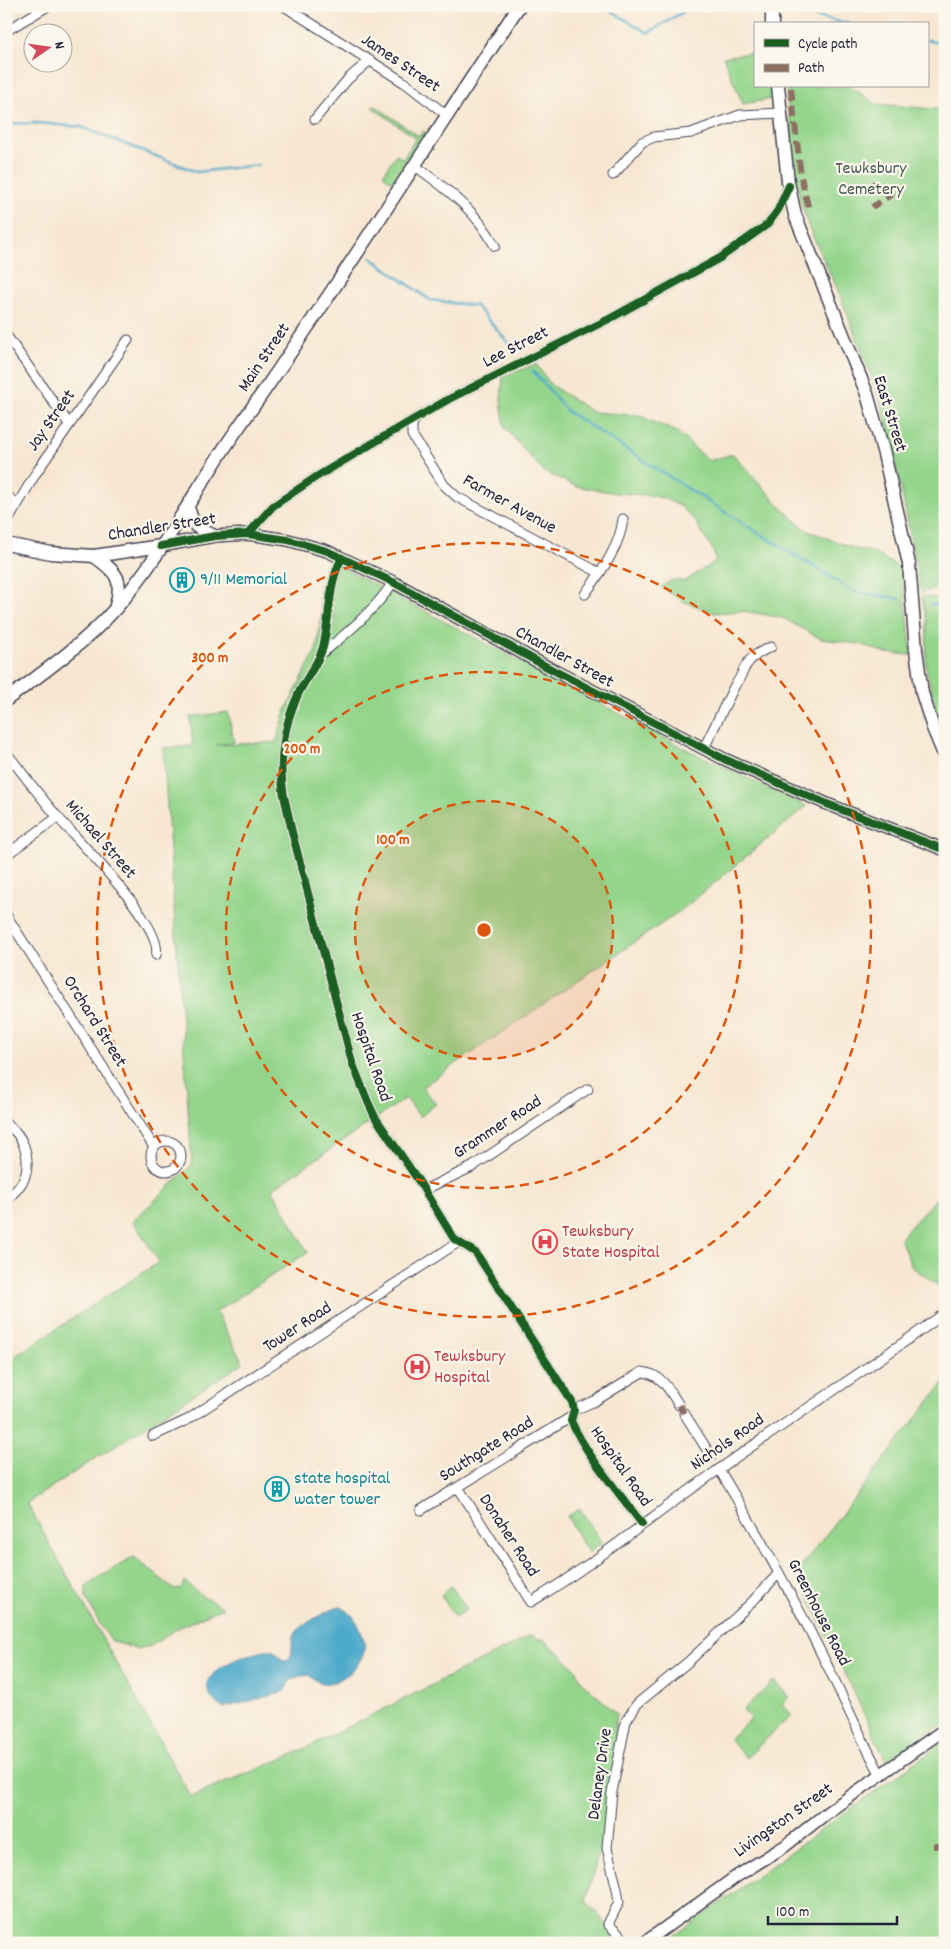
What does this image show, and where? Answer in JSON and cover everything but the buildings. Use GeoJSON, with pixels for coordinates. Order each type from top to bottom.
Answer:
{"type":"FeatureCollection","features":[{"type":"Feature","properties":{"kind":"main road","name":"Main Street"},"geometry":{"type":"LineString","coordinates":[[6,700],[95,630],[144,574],[228,442],[279,370],[519,6]]}},
{"type":"Feature","properties":{"kind":"main road"},"geometry":{"type":"LineString","coordinates":[[772,6],[772,22]]}},
{"type":"Feature","properties":{"kind":"main road","name":"East Street"},"geometry":{"type":"LineString","coordinates":[[778,88],[789,186],[798,225],[844,332],[878,430],[909,564],[916,650],[922,693],[945,757]]}},
{"type":"Feature","properties":{"kind":"main road","name":"Chandler Street"},"geometry":{"type":"LineString","coordinates":[[6,544],[51,553],[94,556],[162,546]]}},
{"type":"Feature","properties":{"kind":"main road","name":"Chandler Street"},"geometry":{"type":"LineString","coordinates":[[94,556],[110,567],[117,577],[120,590],[115,609]]}},
{"type":"Feature","properties":{"kind":"street"},"geometry":{"type":"LineString","coordinates":[[6,31],[48,6]]}},
{"type":"Feature","properties":{"kind":"street","name":"James Street"},"geometry":{"type":"LineString","coordinates":[[284,6],[404,83],[448,116]]}},
{"type":"Feature","properties":{"kind":"street"},"geometry":{"type":"LineString","coordinates":[[315,119],[348,79],[369,61]]}},
{"type":"Feature","properties":{"kind":"street"},"geometry":{"type":"LineString","coordinates":[[613,175],[642,142],[654,137],[691,133],[740,115],[781,113]]}},
{"type":"Feature","properties":{"kind":"street"},"geometry":{"type":"LineString","coordinates":[[414,165],[466,205],[488,232],[495,246]]}},
{"type":"Feature","properties":{"kind":"street","name":"Lee Street"},"geometry":{"type":"LineString","coordinates":[[248,534],[273,506],[316,477],[414,419],[515,365],[611,318],[720,258],[768,224],[778,210],[789,186]]}},
{"type":"Feature","properties":{"kind":"street"},"geometry":{"type":"LineString","coordinates":[[6,335],[69,424]]}},
{"type":"Feature","properties":{"kind":"street","name":"Jay Street"},"geometry":{"type":"LineString","coordinates":[[6,524],[36,473],[128,340]]}},
{"type":"Feature","properties":{"kind":"street","name":"Farmer Avenue"},"geometry":{"type":"LineString","coordinates":[[414,419],[412,435],[444,485],[456,497],[600,573]]}},
{"type":"Feature","properties":{"kind":"street"},"geometry":{"type":"LineString","coordinates":[[6,493],[16,506]]}},
{"type":"Feature","properties":{"kind":"street"},"geometry":{"type":"LineString","coordinates":[[188,506],[195,526],[215,536]]}},
{"type":"Feature","properties":{"kind":"street"},"geometry":{"type":"LineString","coordinates":[[585,594],[612,553],[622,528],[623,519]]}},
{"type":"Feature","properties":{"kind":"street","name":"Chandler Street"},"geometry":{"type":"LineString","coordinates":[[162,546],[215,536],[248,534],[288,540],[327,551],[393,582],[556,672],[704,748],[827,804],[945,850]]}},
{"type":"Feature","properties":{"kind":"street","name":"Hospital Road"},"geometry":{"type":"LineString","coordinates":[[321,654],[334,582],[342,558]]}},
{"type":"Feature","properties":{"kind":"street","name":"Hospital Road"},"geometry":{"type":"LineString","coordinates":[[393,582],[389,589],[359,620],[321,654],[297,696],[290,715],[283,749],[283,790],[352,1062],[375,1117],[424,1190],[449,1233],[457,1243],[476,1253],[572,1402],[573,1414],[570,1421],[573,1427],[590,1454],[642,1524]]}},
{"type":"Feature","properties":{"kind":"street"},"geometry":{"type":"LineString","coordinates":[[704,748],[735,686],[742,677],[745,666],[753,656],[771,647]]}},
{"type":"Feature","properties":{"kind":"street","name":"Michael Street"},"geometry":{"type":"LineString","coordinates":[[6,752],[58,818],[109,874],[143,917],[157,945],[156,955]]}},
{"type":"Feature","properties":{"kind":"street"},"geometry":{"type":"LineString","coordinates":[[6,855],[58,818]]}},
{"type":"Feature","properties":{"kind":"street","name":"Orchard Street"},"geometry":{"type":"LineString","coordinates":[[6,915],[154,1147]]}},
{"type":"Feature","properties":{"kind":"street","name":"Grammer Road"},"geometry":{"type":"LineString","coordinates":[[424,1190],[472,1167],[588,1089]]}},
{"type":"Feature","properties":{"kind":"street"},"geometry":{"type":"LineString","coordinates":[[6,1124],[13,1128],[23,1140],[27,1160],[24,1180],[6,1200]]}},
{"type":"Feature","properties":{"kind":"street","name":"Tower Road"},"geometry":{"type":"LineString","coordinates":[[154,1436],[187,1420],[457,1243]]}},
{"type":"Feature","properties":{"kind":"street","name":"Nichols Road"},"geometry":{"type":"LineString","coordinates":[[531,1602],[945,1313]]}},
{"type":"Feature","properties":{"kind":"street"},"geometry":{"type":"LineString","coordinates":[[573,1414],[642,1372],[655,1375],[664,1381],[711,1456]]}},
{"type":"Feature","properties":{"kind":"street","name":"Southgate Road"},"geometry":{"type":"LineString","coordinates":[[421,1510],[573,1414]]}},
{"type":"Feature","properties":{"kind":"street","name":"Greenhouse Road"},"geometry":{"type":"LineString","coordinates":[[719,1469],[779,1573],[825,1660],[839,1693],[881,1775]]}},
{"type":"Feature","properties":{"kind":"street","name":"Donaher Road"},"geometry":{"type":"LineString","coordinates":[[458,1487],[531,1602]]}},
{"type":"Feature","properties":{"kind":"street","name":"Delaney Drive"},"geometry":{"type":"LineString","coordinates":[[628,1943],[608,1924],[619,1902],[607,1848],[612,1792],[626,1721],[637,1704],[688,1662],[750,1604],[779,1573]]}},
{"type":"Feature","properties":{"kind":"street","name":"Livingston Street"},"geometry":{"type":"LineString","coordinates":[[644,1943],[737,1876],[785,1846],[828,1812],[945,1729]]}},
{"type":"Feature","properties":{"kind":"green space"},"geometry":{"type":"Polygon","coordinates":[[[754,52],[754,88],[771,88],[772,99],[743,104],[723,57],[754,52]]]}},
{"type":"Feature","properties":{"kind":"green space","name":"Tewksbury Cemetery"},"geometry":{"type":"Polygon","coordinates":[[[786,88],[853,88],[876,104],[945,110],[945,585],[921,593],[886,419],[837,288],[809,228],[800,200],[786,88]]]}},
{"type":"Feature","properties":{"kind":"green space"},"geometry":{"type":"Polygon","coordinates":[[[374,105],[419,136],[423,131],[427,133],[393,182],[383,175],[396,154],[403,159],[416,138],[372,107],[374,105]]]}},
{"type":"Feature","properties":{"kind":"green space"},"geometry":{"type":"Polygon","coordinates":[[[536,364],[551,385],[592,412],[638,415],[677,432],[709,461],[733,454],[780,506],[806,530],[856,549],[872,552],[902,569],[912,655],[885,653],[860,644],[821,639],[783,618],[744,611],[715,613],[682,601],[661,587],[672,580],[685,581],[716,561],[713,550],[695,521],[680,506],[663,498],[575,486],[543,471],[505,428],[501,400],[503,377],[536,364]]]}},
{"type":"Feature","properties":{"kind":"green space"},"geometry":{"type":"Polygon","coordinates":[[[332,562],[690,751],[807,806],[683,909],[422,1087],[436,1104],[420,1117],[406,1098],[272,1189],[308,1252],[216,1312],[243,1363],[27,1503],[191,1797],[296,1753],[532,1635],[537,1639],[543,1639],[576,1670],[582,1682],[617,1714],[614,1733],[618,1735],[616,1758],[601,1853],[598,1855],[586,1901],[623,1943],[6,1943],[6,1362],[159,1262],[133,1221],[192,1165],[163,748],[193,746],[190,717],[228,712],[234,742],[216,745],[276,742],[286,710],[316,650],[332,562]]]}},
{"type":"Feature","properties":{"kind":"green space"},"geometry":{"type":"Polygon","coordinates":[[[921,596],[945,599],[945,730],[940,727],[926,667],[927,620],[921,596]]]}},
{"type":"Feature","properties":{"kind":"green space"},"geometry":{"type":"Polygon","coordinates":[[[945,1189],[945,1291],[911,1266],[900,1238],[945,1189]]]}},
{"type":"Feature","properties":{"kind":"green space"},"geometry":{"type":"Polygon","coordinates":[[[945,1381],[945,1722],[887,1763],[797,1572],[945,1381]]]}},
{"type":"Feature","properties":{"kind":"green space"},"geometry":{"type":"Polygon","coordinates":[[[580,1509],[602,1543],[588,1553],[567,1516],[580,1509]]]}},
{"type":"Feature","properties":{"kind":"green space"},"geometry":{"type":"Polygon","coordinates":[[[134,1557],[175,1590],[182,1588],[184,1581],[205,1598],[223,1607],[176,1629],[151,1646],[137,1649],[112,1641],[102,1628],[86,1598],[86,1587],[102,1575],[134,1557]]]}},
{"type":"Feature","properties":{"kind":"green space"},"geometry":{"type":"Polygon","coordinates":[[[451,1586],[467,1609],[455,1618],[441,1595],[451,1586]]]}},
{"type":"Feature","properties":{"kind":"green space"},"geometry":{"type":"Polygon","coordinates":[[[774,1681],[789,1697],[782,1704],[792,1715],[746,1758],[729,1739],[751,1719],[743,1710],[774,1681]]]}},
{"type":"Feature","properties":{"kind":"green space"},"geometry":{"type":"Polygon","coordinates":[[[945,1741],[945,1943],[664,1943],[945,1741]]]}},
{"type":"Feature","properties":{"kind":"water"},"geometry":{"type":"Polygon","coordinates":[[[340,1607],[350,1613],[356,1621],[361,1631],[365,1648],[358,1664],[348,1674],[335,1682],[328,1683],[315,1680],[309,1675],[296,1677],[289,1682],[281,1693],[223,1708],[212,1699],[208,1690],[209,1681],[221,1667],[242,1657],[267,1650],[272,1650],[283,1661],[288,1660],[291,1655],[295,1633],[314,1619],[340,1607]]]}},
{"type":"Feature","properties":{"kind":"waterway"},"geometry":{"type":"LineString","coordinates":[[603,6],[648,33],[693,6]]}},
{"type":"Feature","properties":{"kind":"waterway"},"geometry":{"type":"LineString","coordinates":[[787,11],[840,22]]}},
{"type":"Feature","properties":{"kind":"waterway"},"geometry":{"type":"LineString","coordinates":[[928,40],[945,44]]}},
{"type":"Feature","properties":{"kind":"waterway"},"geometry":{"type":"LineString","coordinates":[[6,124],[38,123],[81,127],[197,172],[258,165]]}},
{"type":"Feature","properties":{"kind":"waterway"},"geometry":{"type":"LineString","coordinates":[[371,258],[430,300],[476,306],[516,351]]}},
{"type":"Feature","properties":{"kind":"waterway"},"geometry":{"type":"LineString","coordinates":[[533,371],[568,412],[731,516],[853,591],[900,599]]}},
{"type":"Feature","properties":{"kind":"waterway"},"geometry":{"type":"LineString","coordinates":[[931,604],[945,606]]}},
{"type":"Feature","properties":{"kind":"marked path"},"geometry":{"type":"LineString","coordinates":[[791,88],[801,177],[809,210]]}},
{"type":"Feature","properties":{"kind":"marked path"},"geometry":{"type":"LineString","coordinates":[[871,183],[891,195],[872,207]]}},
{"type":"Feature","properties":{"kind":"marked path"},"geometry":{"type":"LineString","coordinates":[[679,1405],[684,1413]]}},
{"type":"Feature","properties":{"kind":"marked path"},"geometry":{"type":"LineString","coordinates":[[933,1846],[945,1846]]}},
{"type":"Feature","properties":{"kind":"cycle path"},"geometry":{"type":"LineString","coordinates":[[248,534],[273,506],[316,477],[380,439],[449,399],[611,318],[720,258],[768,224],[778,210],[789,186]]}},
{"type":"Feature","properties":{"kind":"cycle path"},"geometry":{"type":"LineString","coordinates":[[161,546],[215,536],[248,534],[288,540],[327,551],[393,582],[549,668],[724,759],[827,804],[945,850]]}},
{"type":"Feature","properties":{"kind":"cycle path"},"geometry":{"type":"LineString","coordinates":[[342,558],[334,578],[323,647],[318,660],[300,691],[289,719],[282,755],[282,779],[291,828],[352,1062],[375,1117],[418,1180],[454,1239],[476,1253],[572,1402],[574,1410],[571,1421],[578,1435],[604,1474],[642,1524]]}},
{"type":"Feature","properties":{"kind":"place","name":"9/11 Memorial"},"geometry":{"type":"Point","coordinates":[182,580]}},
{"type":"Feature","properties":{"kind":"place","name":"Tewksbury State Hospital"},"geometry":{"type":"Point","coordinates":[545,1242]}},
{"type":"Feature","properties":{"kind":"place","name":"Tewksbury Hospital"},"geometry":{"type":"Point","coordinates":[417,1367]}},
{"type":"Feature","properties":{"kind":"place","name":"state hospital water tower"},"geometry":{"type":"Point","coordinates":[277,1489]}}]}
